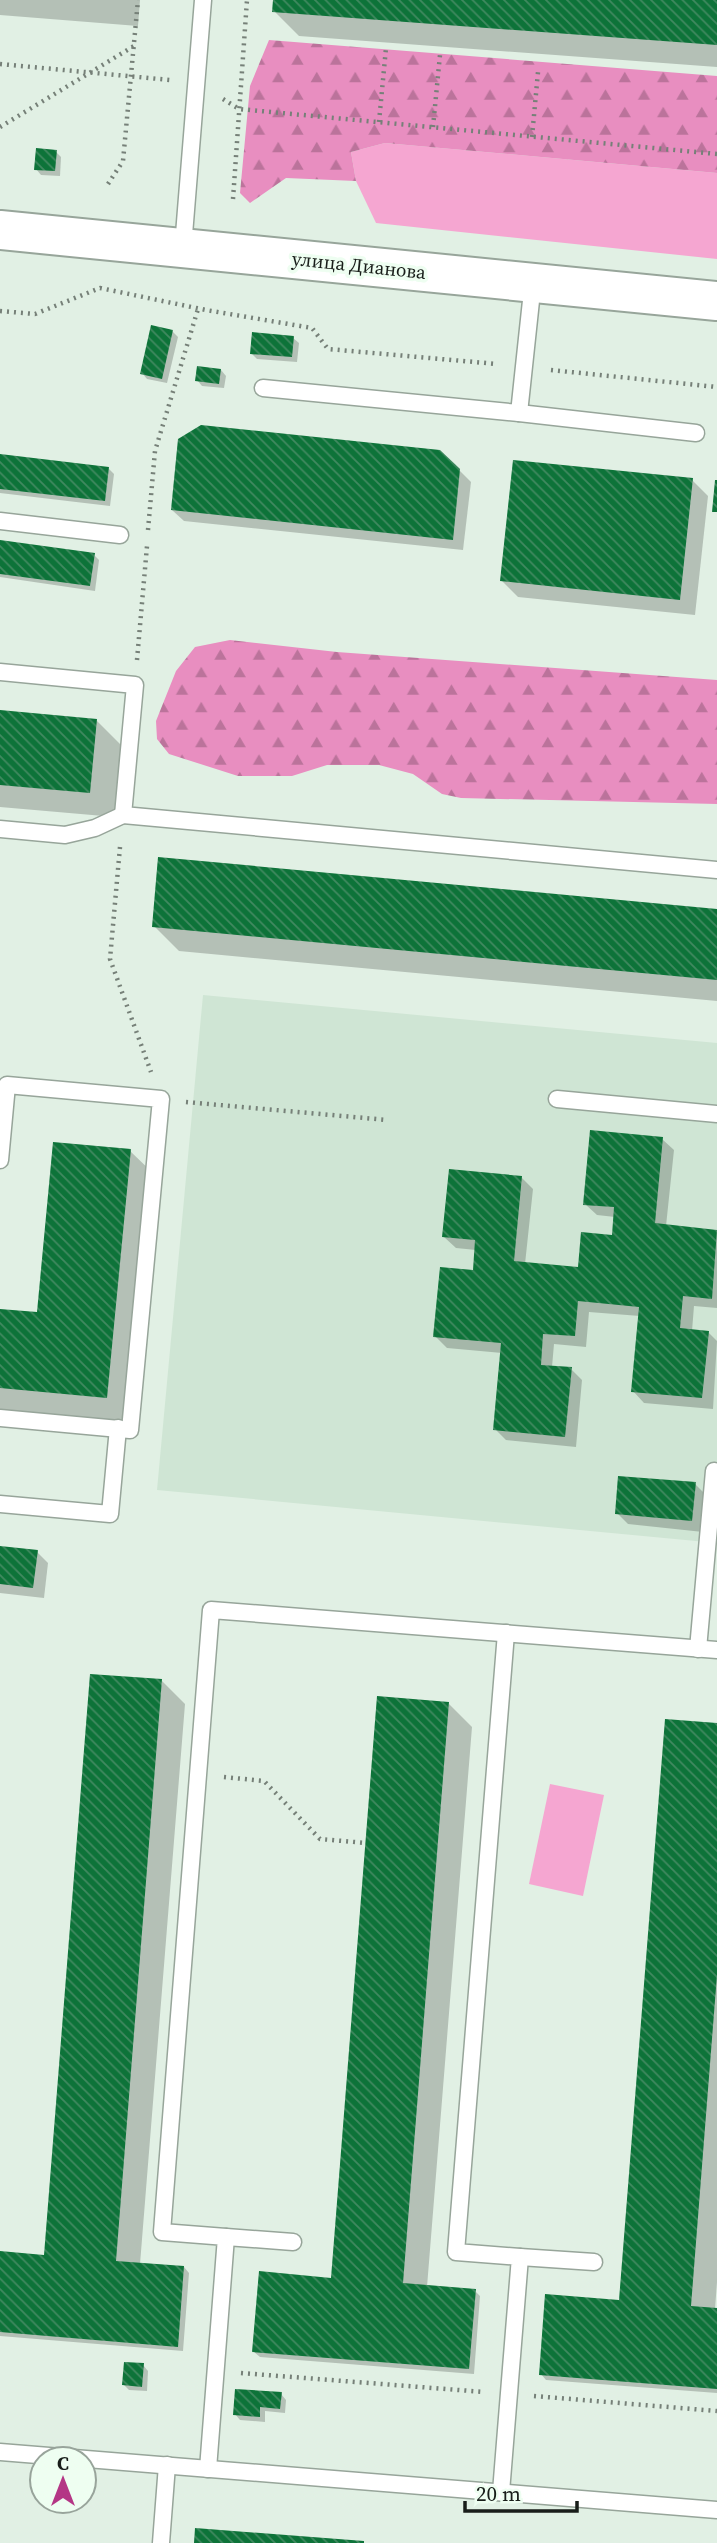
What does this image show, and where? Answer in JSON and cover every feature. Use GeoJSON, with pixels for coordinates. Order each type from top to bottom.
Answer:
{"type":"FeatureCollection","features":[{"type":"Feature","properties":{"kind":"main road","name":"улица Дианова"},"geometry":{"type":"LineString","coordinates":[[0,230],[717,301]]}},
{"type":"Feature","properties":{"kind":"lane"},"geometry":{"type":"LineString","coordinates":[[183,247],[203,0]]}},
{"type":"Feature","properties":{"kind":"lane"},"geometry":{"type":"LineString","coordinates":[[519,413],[533,282]]}},
{"type":"Feature","properties":{"kind":"lane"},"geometry":{"type":"LineString","coordinates":[[262,388],[696,433]]}},
{"type":"Feature","properties":{"kind":"lane"},"geometry":{"type":"LineString","coordinates":[[0,521],[120,535]]}},
{"type":"Feature","properties":{"kind":"lane"},"geometry":{"type":"LineString","coordinates":[[0,672],[135,685],[123,815]]}},
{"type":"Feature","properties":{"kind":"lane"},"geometry":{"type":"LineString","coordinates":[[0,830],[65,835],[94,828],[123,815],[717,870]]}},
{"type":"Feature","properties":{"kind":"lane"},"geometry":{"type":"LineString","coordinates":[[0,1160],[7,1085],[161,1099],[130,1430],[0,1418]]}},
{"type":"Feature","properties":{"kind":"lane"},"geometry":{"type":"LineString","coordinates":[[557,1099],[717,1114]]}},
{"type":"Feature","properties":{"kind":"lane"},"geometry":{"type":"LineString","coordinates":[[0,1504],[110,1514],[118,1429]]}},
{"type":"Feature","properties":{"kind":"lane"},"geometry":{"type":"LineString","coordinates":[[698,1649],[714,1471]]}},
{"type":"Feature","properties":{"kind":"lane"},"geometry":{"type":"LineString","coordinates":[[293,2242],[162,2232],[211,1610],[717,1650]]}},
{"type":"Feature","properties":{"kind":"lane"},"geometry":{"type":"LineString","coordinates":[[506,1633],[457,2252],[593,2263]]}},
{"type":"Feature","properties":{"kind":"lane"},"geometry":{"type":"LineString","coordinates":[[208,2469],[226,2237]]}},
{"type":"Feature","properties":{"kind":"lane"},"geometry":{"type":"LineString","coordinates":[[501,2492],[520,2257]]}},
{"type":"Feature","properties":{"kind":"lane"},"geometry":{"type":"LineString","coordinates":[[0,2452],[717,2510]]}},
{"type":"Feature","properties":{"kind":"lane"},"geometry":{"type":"LineString","coordinates":[[161,2543],[167,2465]]}},
{"type":"Feature","properties":{"kind":"path"},"geometry":{"type":"LineString","coordinates":[[108,184],[123,160],[138,0]]}},
{"type":"Feature","properties":{"kind":"path"},"geometry":{"type":"LineString","coordinates":[[233,200],[247,0]]}},
{"type":"Feature","properties":{"kind":"path"},"geometry":{"type":"LineString","coordinates":[[0,127],[134,46]]}},
{"type":"Feature","properties":{"kind":"path"},"geometry":{"type":"LineString","coordinates":[[379,122],[386,48]]}},
{"type":"Feature","properties":{"kind":"path"},"geometry":{"type":"LineString","coordinates":[[433,127],[440,55]]}},
{"type":"Feature","properties":{"kind":"path"},"geometry":{"type":"LineString","coordinates":[[0,64],[196,83],[239,109],[717,154]]}},
{"type":"Feature","properties":{"kind":"path"},"geometry":{"type":"LineString","coordinates":[[532,137],[538,72]]}},
{"type":"Feature","properties":{"kind":"path"},"geometry":{"type":"LineString","coordinates":[[0,311],[35,314],[100,288],[198,309],[312,328],[328,349],[717,387]]}},
{"type":"Feature","properties":{"kind":"path"},"geometry":{"type":"LineString","coordinates":[[135,685],[155,451],[198,309]]}},
{"type":"Feature","properties":{"kind":"path"},"geometry":{"type":"LineString","coordinates":[[123,815],[110,960],[161,1099],[387,1120]]}},
{"type":"Feature","properties":{"kind":"path"},"geometry":{"type":"LineString","coordinates":[[198,1775],[264,1781],[320,1839],[366,1843]]}},
{"type":"Feature","properties":{"kind":"path"},"geometry":{"type":"LineString","coordinates":[[216,2371],[717,2411]]}},
{"type":"Feature","properties":{"kind":"shaded area"},"geometry":{"type":"Polygon","coordinates":[[[385,143],[717,173],[717,259],[376,223],[356,181],[351,152],[385,143]]]}},
{"type":"Feature","properties":{"kind":"shaded area"},"geometry":{"type":"Polygon","coordinates":[[[203,995],[717,1043],[717,1543],[157,1490],[203,995]]]}},
{"type":"Feature","properties":{"kind":"shaded area"},"geometry":{"type":"Polygon","coordinates":[[[550,1784],[604,1795],[583,1896],[529,1884],[550,1784]]]}},
{"type":"Feature","properties":{"kind":"green space"},"geometry":{"type":"Polygon","coordinates":[[[269,40],[717,76],[717,173],[385,143],[351,152],[356,181],[286,178],[250,203],[240,193],[250,86],[269,40]]]}},
{"type":"Feature","properties":{"kind":"green space"},"geometry":{"type":"Polygon","coordinates":[[[230,640],[337,652],[717,680],[717,804],[461,798],[442,794],[413,774],[379,765],[327,765],[292,776],[238,776],[169,754],[157,739],[156,721],[176,671],[195,647],[230,640]]]}},
{"type":"Feature","properties":{"kind":"building"},"geometry":{"type":"Polygon","coordinates":[[[273,0],[717,0],[717,45],[272,12],[273,0]]]}},
{"type":"Feature","properties":{"kind":"building"},"geometry":{"type":"Polygon","coordinates":[[[36,148],[57,150],[55,171],[34,170],[36,148]]]}},
{"type":"Feature","properties":{"kind":"building"},"geometry":{"type":"Polygon","coordinates":[[[151,325],[173,330],[162,379],[140,374],[151,325]]]}},
{"type":"Feature","properties":{"kind":"building"},"geometry":{"type":"Polygon","coordinates":[[[252,332],[294,336],[292,357],[250,354],[252,332]]]}},
{"type":"Feature","properties":{"kind":"building"},"geometry":{"type":"Polygon","coordinates":[[[197,366],[221,369],[219,384],[195,381],[197,366]]]}},
{"type":"Feature","properties":{"kind":"building"},"geometry":{"type":"Polygon","coordinates":[[[201,425],[440,450],[460,469],[453,540],[171,510],[178,439],[201,425]]]}},
{"type":"Feature","properties":{"kind":"building"},"geometry":{"type":"Polygon","coordinates":[[[0,454],[109,467],[105,501],[0,489],[0,454]]]}},
{"type":"Feature","properties":{"kind":"building"},"geometry":{"type":"Polygon","coordinates":[[[513,460],[693,478],[680,600],[500,581],[513,460]]]}},
{"type":"Feature","properties":{"kind":"building"},"geometry":{"type":"Polygon","coordinates":[[[715,480],[717,512],[712,512],[715,480]]]}},
{"type":"Feature","properties":{"kind":"building"},"geometry":{"type":"Polygon","coordinates":[[[0,540],[95,553],[90,586],[0,574],[0,540]]]}},
{"type":"Feature","properties":{"kind":"building"},"geometry":{"type":"Polygon","coordinates":[[[0,710],[97,719],[90,793],[0,785],[0,710]]]}},
{"type":"Feature","properties":{"kind":"building"},"geometry":{"type":"Polygon","coordinates":[[[158,857],[717,909],[717,980],[152,927],[158,857]]]}},
{"type":"Feature","properties":{"kind":"building"},"geometry":{"type":"Polygon","coordinates":[[[590,1130],[663,1137],[655,1223],[717,1230],[712,1299],[683,1296],[680,1328],[709,1331],[702,1398],[631,1392],[639,1307],[578,1301],[575,1336],[543,1334],[541,1365],[572,1367],[565,1437],[493,1430],[501,1343],[433,1337],[440,1267],[473,1270],[475,1240],[442,1237],[449,1169],[522,1176],[514,1261],[578,1267],[581,1232],[612,1235],[614,1207],[583,1205],[590,1130]]]}},
{"type":"Feature","properties":{"kind":"building"},"geometry":{"type":"Polygon","coordinates":[[[53,1142],[131,1149],[107,1398],[0,1388],[0,1309],[37,1312],[53,1142]]]}},
{"type":"Feature","properties":{"kind":"building"},"geometry":{"type":"Polygon","coordinates":[[[618,1476],[696,1482],[692,1521],[615,1514],[618,1476]]]}},
{"type":"Feature","properties":{"kind":"building"},"geometry":{"type":"Polygon","coordinates":[[[0,1546],[38,1550],[33,1588],[0,1584],[0,1546]]]}},
{"type":"Feature","properties":{"kind":"building"},"geometry":{"type":"Polygon","coordinates":[[[90,1674],[162,1679],[116,2261],[184,2266],[178,2347],[0,2332],[0,2251],[44,2255],[90,1674]]]}},
{"type":"Feature","properties":{"kind":"building"},"geometry":{"type":"Polygon","coordinates":[[[377,1696],[449,1702],[403,2283],[476,2289],[469,2369],[252,2352],[259,2271],[331,2278],[377,1696]]]}},
{"type":"Feature","properties":{"kind":"building"},"geometry":{"type":"Polygon","coordinates":[[[665,1719],[717,1723],[717,1975],[691,2306],[717,2308],[717,2389],[539,2375],[545,2294],[619,2300],[665,1719]]]}},
{"type":"Feature","properties":{"kind":"building"},"geometry":{"type":"Polygon","coordinates":[[[124,2362],[144,2363],[142,2387],[122,2385],[124,2362]]]}},
{"type":"Feature","properties":{"kind":"building"},"geometry":{"type":"Polygon","coordinates":[[[235,2389],[282,2392],[280,2409],[260,2407],[260,2417],[233,2415],[235,2389]]]}},
{"type":"Feature","properties":{"kind":"building"},"geometry":{"type":"Polygon","coordinates":[[[195,2528],[364,2541],[364,2543],[194,2543],[195,2528]]]}}]}
